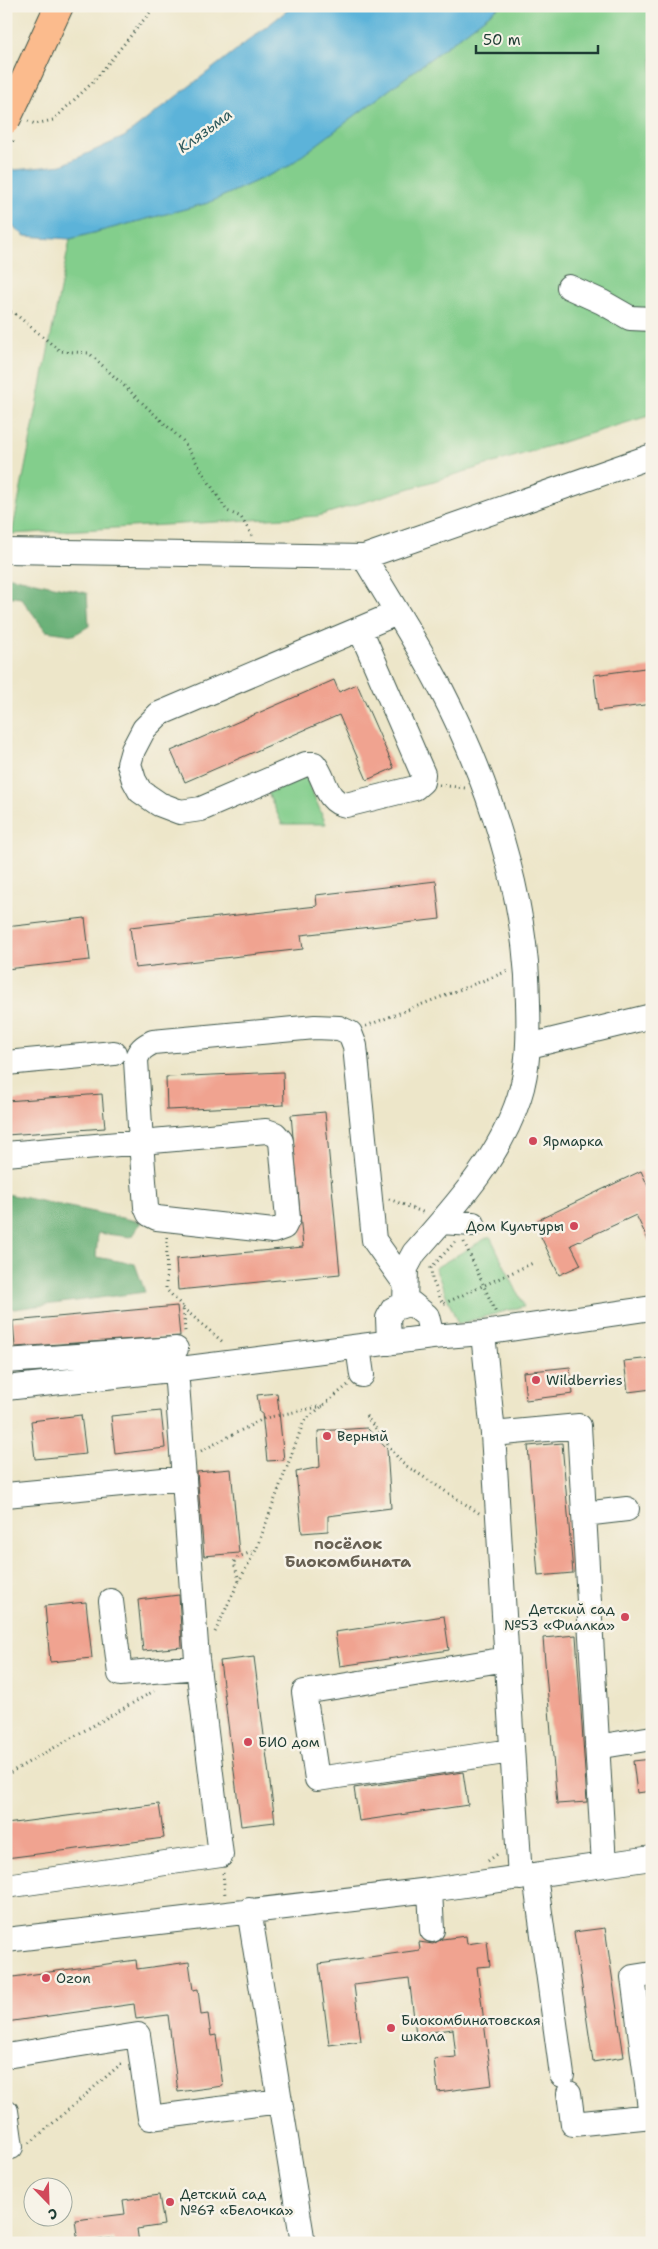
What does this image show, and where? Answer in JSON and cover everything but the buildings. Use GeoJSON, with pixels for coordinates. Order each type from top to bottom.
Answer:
{"type":"FeatureCollection","features":[{"type":"Feature","properties":{"kind":"main road"},"geometry":{"type":"LineString","coordinates":[[11,109],[59,6]]}},
{"type":"Feature","properties":{"kind":"street"},"geometry":{"type":"LineString","coordinates":[[569,287],[602,302],[630,318],[652,319]]}},
{"type":"Feature","properties":{"kind":"street"},"geometry":{"type":"LineString","coordinates":[[6,551],[364,557],[652,456]]}},
{"type":"Feature","properties":{"kind":"street"},"geometry":{"type":"LineString","coordinates":[[364,557],[440,686],[472,754],[492,789],[494,814],[517,899],[528,964],[529,1046],[519,1098],[492,1158],[414,1253],[406,1268],[405,1293],[388,1318],[389,1343]]}},
{"type":"Feature","properties":{"kind":"street"},"geometry":{"type":"LineString","coordinates":[[360,629],[423,774],[422,782],[415,788],[346,805],[337,803],[331,797],[314,764],[306,764],[200,809],[180,812],[159,804],[140,791],[129,764],[132,750],[144,729],[159,714],[397,613]]}},
{"type":"Feature","properties":{"kind":"street"},"geometry":{"type":"LineString","coordinates":[[529,1046],[652,1016]]}},
{"type":"Feature","properties":{"kind":"street"},"geometry":{"type":"LineString","coordinates":[[6,1154],[142,1142],[266,1131],[275,1134],[281,1141],[288,1219],[284,1227],[274,1231],[157,1218],[149,1214],[146,1207],[142,1142],[136,1060],[142,1047],[153,1042],[315,1026],[339,1028],[350,1033],[355,1046],[374,1240],[411,1303],[427,1316],[432,1338]]}},
{"type":"Feature","properties":{"kind":"street"},"geometry":{"type":"LineString","coordinates":[[6,1063],[114,1053]]}},
{"type":"Feature","properties":{"kind":"street"},"geometry":{"type":"LineString","coordinates":[[441,1222],[466,1235]]}},
{"type":"Feature","properties":{"kind":"street"},"geometry":{"type":"LineString","coordinates":[[6,1361],[243,1361],[491,1332],[652,1308]]}},
{"type":"Feature","properties":{"kind":"street"},"geometry":{"type":"LineString","coordinates":[[491,1332],[497,1525],[512,1751],[527,1877],[573,2124],[651,2116],[633,1977],[652,1974]]}},
{"type":"Feature","properties":{"kind":"street"},"geometry":{"type":"LineString","coordinates":[[358,1347],[362,1374]]}},
{"type":"Feature","properties":{"kind":"street"},"geometry":{"type":"LineString","coordinates":[[6,1388],[180,1362]]}},
{"type":"Feature","properties":{"kind":"street"},"geometry":{"type":"LineString","coordinates":[[6,1886],[221,1855],[197,1667],[184,1469],[180,1362]]}},
{"type":"Feature","properties":{"kind":"street"},"geometry":{"type":"LineString","coordinates":[[493,1434],[579,1426],[604,1865]]}},
{"type":"Feature","properties":{"kind":"street"},"geometry":{"type":"LineString","coordinates":[[6,1495],[184,1469]]}},
{"type":"Feature","properties":{"kind":"street"},"geometry":{"type":"LineString","coordinates":[[584,1514],[627,1508]]}},
{"type":"Feature","properties":{"kind":"street"},"geometry":{"type":"LineString","coordinates":[[111,1601],[120,1674],[197,1667]]}},
{"type":"Feature","properties":{"kind":"street"},"geometry":{"type":"LineString","coordinates":[[507,1658],[304,1692],[317,1779],[512,1751]]}},
{"type":"Feature","properties":{"kind":"street"},"geometry":{"type":"LineString","coordinates":[[597,1747],[652,1738]]}},
{"type":"Feature","properties":{"kind":"street"},"geometry":{"type":"LineString","coordinates":[[6,1940],[430,1890],[652,1858]]}},
{"type":"Feature","properties":{"kind":"street"},"geometry":{"type":"LineString","coordinates":[[430,1890],[432,1930]]}},
{"type":"Feature","properties":{"kind":"street"},"geometry":{"type":"LineString","coordinates":[[249,1910],[304,2243]]}},
{"type":"Feature","properties":{"kind":"street"},"geometry":{"type":"LineString","coordinates":[[6,2056],[138,2035],[150,2118],[280,2101]]}},
{"type":"Feature","properties":{"kind":"street"},"geometry":{"type":"LineString","coordinates":[[6,2111],[11,2147],[17,2146]]}},
{"type":"Feature","properties":{"kind":"path"},"geometry":{"type":"LineString","coordinates":[[35,124],[53,120],[92,82],[155,6]]}},
{"type":"Feature","properties":{"kind":"path"},"geometry":{"type":"LineString","coordinates":[[6,312],[13,312],[60,350],[89,353],[183,441],[228,512],[241,517],[264,556]]}},
{"type":"Feature","properties":{"kind":"path"},"geometry":{"type":"LineString","coordinates":[[422,782],[492,789]]}},
{"type":"Feature","properties":{"kind":"path"},"geometry":{"type":"LineString","coordinates":[[350,1033],[528,964]]}},
{"type":"Feature","properties":{"kind":"path"},"geometry":{"type":"LineString","coordinates":[[383,1196],[411,1206],[441,1222]]}},
{"type":"Feature","properties":{"kind":"path"},"geometry":{"type":"LineString","coordinates":[[169,1219],[166,1289],[183,1307],[243,1361]]}},
{"type":"Feature","properties":{"kind":"path"},"geometry":{"type":"LineString","coordinates":[[6,1229],[12,1229]]}},
{"type":"Feature","properties":{"kind":"path"},"geometry":{"type":"LineString","coordinates":[[491,1332],[498,1317],[485,1285],[466,1235],[431,1268],[432,1279],[443,1304],[485,1285],[535,1262]]}},
{"type":"Feature","properties":{"kind":"path"},"geometry":{"type":"LineString","coordinates":[[180,1362],[183,1307]]}},
{"type":"Feature","properties":{"kind":"path"},"geometry":{"type":"LineString","coordinates":[[214,1634],[256,1550],[304,1421],[362,1374]]}},
{"type":"Feature","properties":{"kind":"path"},"geometry":{"type":"LineString","coordinates":[[184,1469],[265,1418],[323,1406]]}},
{"type":"Feature","properties":{"kind":"path"},"geometry":{"type":"LineString","coordinates":[[366,1416],[402,1463],[497,1525]]}},
{"type":"Feature","properties":{"kind":"path"},"geometry":{"type":"LineString","coordinates":[[239,1581],[234,1562],[238,1557],[256,1550]]}},
{"type":"Feature","properties":{"kind":"path"},"geometry":{"type":"LineString","coordinates":[[6,1774],[163,1686]]}},
{"type":"Feature","properties":{"kind":"path"},"geometry":{"type":"LineString","coordinates":[[221,1855],[225,1900]]}},
{"type":"Feature","properties":{"kind":"path"},"geometry":{"type":"LineString","coordinates":[[17,2146],[139,2048]]}},
{"type":"Feature","properties":{"kind":"green space"},"geometry":{"type":"Polygon","coordinates":[[[500,6],[652,6],[652,415],[318,516],[12,534],[70,239],[208,203],[287,167],[500,6]]]}},
{"type":"Feature","properties":{"kind":"green space"},"geometry":{"type":"Polygon","coordinates":[[[6,576],[87,593],[89,626],[74,635],[46,631],[21,598],[6,596],[6,576]]]}},
{"type":"Feature","properties":{"kind":"green space"},"geometry":{"type":"Polygon","coordinates":[[[306,777],[326,824],[282,824],[268,793],[306,777]]]}},
{"type":"Feature","properties":{"kind":"green space"},"geometry":{"type":"Polygon","coordinates":[[[7,1194],[141,1222],[131,1237],[98,1233],[96,1257],[135,1264],[145,1292],[14,1309],[6,1305],[6,1286],[10,1280],[6,1275],[7,1194]]]}},
{"type":"Feature","properties":{"kind":"green space"},"geometry":{"type":"Polygon","coordinates":[[[490,1236],[524,1306],[458,1324],[435,1268],[490,1236]]]}},
{"type":"Feature","properties":{"kind":"water","name":"Клязьма"},"geometry":{"type":"Polygon","coordinates":[[[293,6],[500,6],[287,167],[208,203],[70,239],[25,236],[6,221],[6,168],[15,170],[62,165],[124,137],[293,6]]]}},
{"type":"Feature","properties":{"kind":"place","name":"Ярмарка"},"geometry":{"type":"Point","coordinates":[533,1141]}},
{"type":"Feature","properties":{"kind":"place","name":"Дом Культуры"},"geometry":{"type":"Point","coordinates":[574,1226]}},
{"type":"Feature","properties":{"kind":"place","name":"Wildberries"},"geometry":{"type":"Point","coordinates":[536,1380]}},
{"type":"Feature","properties":{"kind":"place","name":"Верный"},"geometry":{"type":"Point","coordinates":[327,1436]}},
{"type":"Feature","properties":{"kind":"place","name":"Детский сад №53 «Фиалка»"},"geometry":{"type":"Point","coordinates":[625,1617]}},
{"type":"Feature","properties":{"kind":"place","name":"БИО дом"},"geometry":{"type":"Point","coordinates":[248,1742]}},
{"type":"Feature","properties":{"kind":"place","name":"Ozon"},"geometry":{"type":"Point","coordinates":[46,1978]}},
{"type":"Feature","properties":{"kind":"place","name":"Биокомбинатовская школа"},"geometry":{"type":"Point","coordinates":[391,2028]}},
{"type":"Feature","properties":{"kind":"place","name":"Детский сад №67 «Белочка»"},"geometry":{"type":"Point","coordinates":[170,2202]}},
{"type":"Feature","properties":{"kind":"district","name":"посёлок Биокомбината"},"geometry":{"type":"Point","coordinates":[348,1552]}}]}
